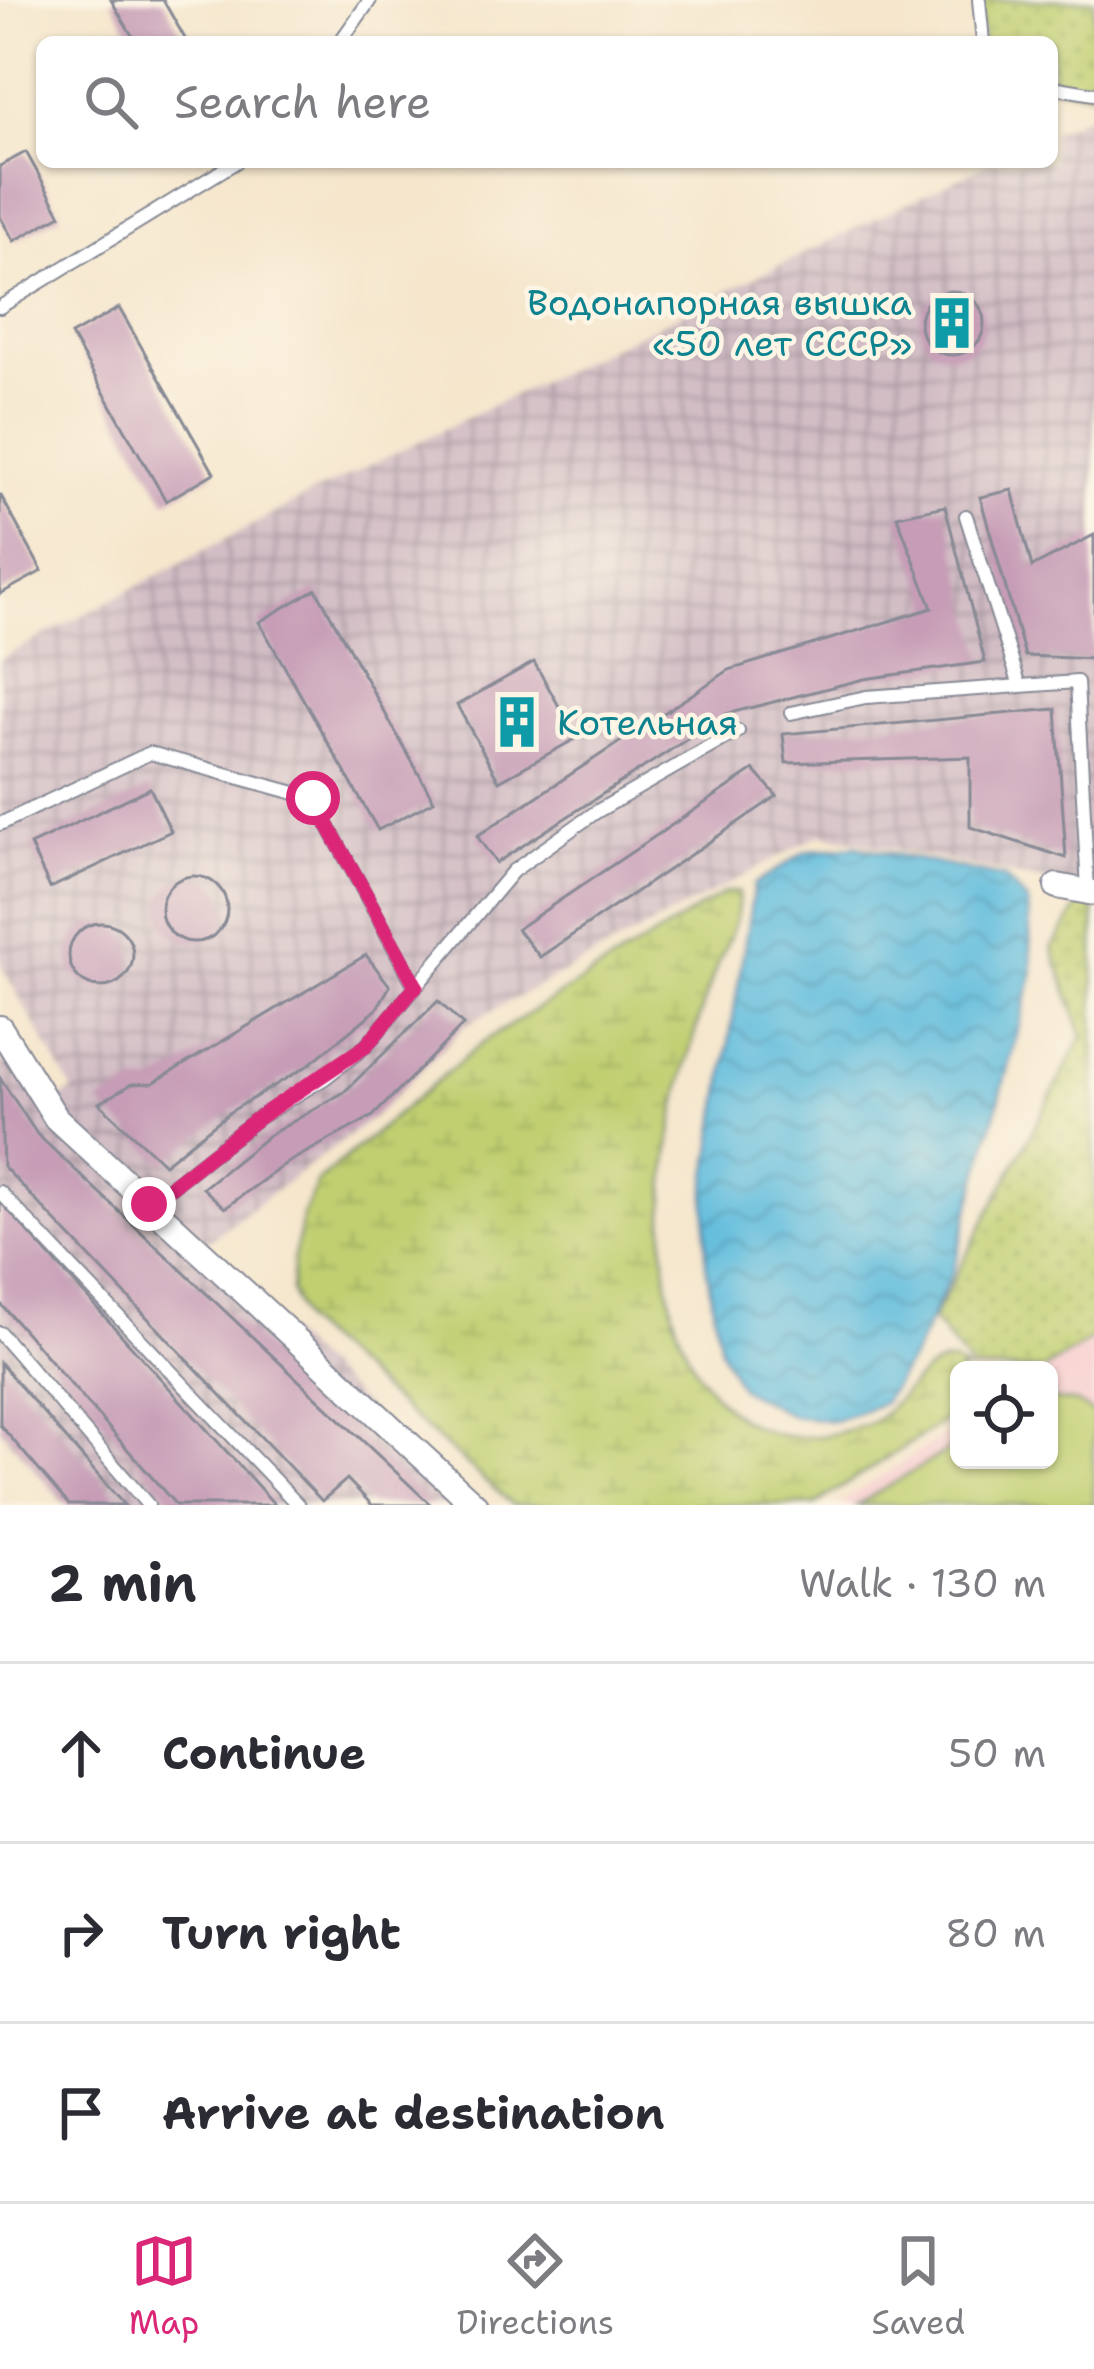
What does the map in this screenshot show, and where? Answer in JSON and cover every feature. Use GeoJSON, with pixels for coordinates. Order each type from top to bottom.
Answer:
{"type":"FeatureCollection","features":[{"type":"Feature","properties":{"kind":"street"},"geometry":{"type":"LineString","coordinates":[[1057,886],[1091,892]]}},
{"type":"Feature","properties":{"kind":"street"},"geometry":{"type":"LineString","coordinates":[[0,1028],[56,1118],[476,1505]]}},
{"type":"Feature","properties":{"kind":"lane"},"geometry":{"type":"LineString","coordinates":[[344,36],[370,0]]}},
{"type":"Feature","properties":{"kind":"lane"},"geometry":{"type":"LineString","coordinates":[[979,0],[982,36]]}},
{"type":"Feature","properties":{"kind":"lane"},"geometry":{"type":"LineString","coordinates":[[1058,88],[1094,94]]}},
{"type":"Feature","properties":{"kind":"lane"},"geometry":{"type":"LineString","coordinates":[[0,307],[226,168]]}},
{"type":"Feature","properties":{"kind":"lane"},"geometry":{"type":"LineString","coordinates":[[966,516],[1020,686]]}},
{"type":"Feature","properties":{"kind":"lane"},"geometry":{"type":"LineString","coordinates":[[1077,682],[1091,892]]}},
{"type":"Feature","properties":{"kind":"lane"},"geometry":{"type":"LineString","coordinates":[[791,712],[866,697],[1094,683]]}},
{"type":"Feature","properties":{"kind":"lane"},"geometry":{"type":"LineString","coordinates":[[149,1204],[258,1118],[366,1046],[513,871],[596,812],[738,731]]}},
{"type":"Feature","properties":{"kind":"lane"},"geometry":{"type":"LineString","coordinates":[[0,824],[149,753],[313,798],[416,986]]}},
{"type":"Feature","properties":{"kind":"lane"},"geometry":{"type":"LineString","coordinates":[[0,1192],[298,1505]]}},
{"type":"Feature","properties":{"kind":"lane"},"geometry":{"type":"LineString","coordinates":[[0,1333],[148,1505]]}},
{"type":"Feature","properties":{"kind":"shaded area"},"geometry":{"type":"Polygon","coordinates":[[[1094,112],[1094,892],[821,834],[466,1025],[374,1117],[197,1249],[471,1505],[65,1505],[0,1430],[0,1030],[48,1105],[73,1091],[0,964],[0,659],[303,498],[979,168],[1058,168],[1058,129],[1094,112]]]}},
{"type":"Feature","properties":{"kind":"shaded area"},"geometry":{"type":"Polygon","coordinates":[[[1094,1339],[1094,1505],[837,1505],[950,1432],[950,1469],[1058,1469],[1058,1362],[1094,1339]]]}},
{"type":"Feature","properties":{"kind":"green space"},"geometry":{"type":"Polygon","coordinates":[[[979,0],[1094,0],[1094,93],[1058,88],[1058,36],[982,36],[979,0]]]}},
{"type":"Feature","properties":{"kind":"green space"},"geometry":{"type":"Polygon","coordinates":[[[726,892],[738,892],[737,914],[697,1024],[684,1076],[666,1186],[664,1242],[670,1296],[684,1345],[723,1404],[771,1433],[807,1437],[869,1424],[926,1372],[946,1362],[950,1362],[950,1418],[814,1505],[513,1505],[303,1322],[291,1291],[303,1215],[318,1181],[483,1042],[726,892]]]}},
{"type":"Feature","properties":{"kind":"green space"},"geometry":{"type":"Polygon","coordinates":[[[1088,892],[1094,893],[1094,1338],[1057,1361],[966,1361],[932,1320],[1083,1036],[1052,948],[1088,892]]]}},
{"type":"Feature","properties":{"kind":"green space"},"geometry":{"type":"Polygon","coordinates":[[[1058,1400],[1094,1413],[1094,1505],[857,1505],[950,1449],[950,1469],[1058,1469],[1058,1400]]]}},
{"type":"Feature","properties":{"kind":"water"},"geometry":{"type":"Polygon","coordinates":[[[856,846],[1005,878],[1028,903],[1033,974],[953,1271],[915,1352],[883,1403],[834,1421],[792,1416],[740,1388],[720,1349],[706,1264],[706,1188],[754,885],[805,852],[856,846]]]}},
{"type":"Feature","properties":{"kind":"building"},"geometry":{"type":"Polygon","coordinates":[[[111,0],[163,0],[184,36],[132,36],[111,0]]]}},
{"type":"Feature","properties":{"kind":"building"},"geometry":{"type":"Polygon","coordinates":[[[26,152],[61,215],[14,241],[0,217],[0,166],[26,152]]]}},
{"type":"Feature","properties":{"kind":"building","name":"Водонапорная вышка «50 лет СССР»"},"geometry":{"type":"Polygon","coordinates":[[[952,291],[975,300],[984,323],[975,346],[952,355],[929,346],[920,323],[929,300],[952,291]]]}},
{"type":"Feature","properties":{"kind":"building"},"geometry":{"type":"Polygon","coordinates":[[[119,308],[214,473],[166,501],[71,335],[119,308]]]}},
{"type":"Feature","properties":{"kind":"building"},"geometry":{"type":"Polygon","coordinates":[[[1012,490],[1032,567],[1094,535],[1094,659],[1025,656],[980,497],[1012,490]]]}},
{"type":"Feature","properties":{"kind":"building"},"geometry":{"type":"Polygon","coordinates":[[[0,494],[42,571],[0,594],[0,494]]]}},
{"type":"Feature","properties":{"kind":"building"},"geometry":{"type":"Polygon","coordinates":[[[945,506],[985,662],[864,679],[726,714],[496,863],[477,836],[729,670],[932,608],[897,516],[945,506]]]}},
{"type":"Feature","properties":{"kind":"building"},"geometry":{"type":"Polygon","coordinates":[[[316,589],[434,801],[378,830],[259,622],[316,589]]]}},
{"type":"Feature","properties":{"kind":"building","name":"Котельная"},"geometry":{"type":"Polygon","coordinates":[[[534,662],[577,738],[499,781],[457,705],[534,662]]]}},
{"type":"Feature","properties":{"kind":"building"},"geometry":{"type":"Polygon","coordinates":[[[1056,709],[1066,858],[970,827],[970,757],[786,763],[783,734],[1056,709]]]}},
{"type":"Feature","properties":{"kind":"building"},"geometry":{"type":"Polygon","coordinates":[[[754,770],[777,796],[540,957],[517,929],[754,770]]]}},
{"type":"Feature","properties":{"kind":"building"},"geometry":{"type":"Polygon","coordinates":[[[150,788],[171,831],[50,888],[30,845],[150,788]]]}},
{"type":"Feature","properties":{"kind":"building"},"geometry":{"type":"Polygon","coordinates":[[[194,876],[217,886],[227,909],[217,932],[194,942],[171,932],[161,909],[171,886],[194,876]]]}},
{"type":"Feature","properties":{"kind":"building"},"geometry":{"type":"Polygon","coordinates":[[[101,923],[124,932],[133,955],[124,978],[101,987],[78,978],[69,955],[78,932],[101,923]]]}},
{"type":"Feature","properties":{"kind":"building"},"geometry":{"type":"Polygon","coordinates":[[[366,955],[390,986],[376,1010],[307,1066],[230,1112],[164,1164],[99,1103],[132,1084],[153,1083],[366,955]]]}},
{"type":"Feature","properties":{"kind":"building"},"geometry":{"type":"Polygon","coordinates":[[[438,1001],[463,1025],[373,1116],[285,1164],[225,1208],[203,1188],[268,1136],[344,1092],[438,1001]]]}},
{"type":"Feature","properties":{"kind":"building"},"geometry":{"type":"Polygon","coordinates":[[[0,1078],[37,1134],[431,1505],[372,1505],[347,1479],[322,1501],[3,1166],[0,1078]]]}},
{"type":"Feature","properties":{"kind":"building"},"geometry":{"type":"Polygon","coordinates":[[[0,1201],[275,1505],[176,1505],[0,1303],[0,1201]]]}},
{"type":"Feature","properties":{"kind":"building"},"geometry":{"type":"Polygon","coordinates":[[[0,1363],[124,1505],[69,1505],[0,1425],[0,1363]]]}},
{"type":"Feature","properties":{"kind":"place","name":"Водонапорная вышка «50 лет СССР»"},"geometry":{"type":"Point","coordinates":[952,323]}},
{"type":"Feature","properties":{"kind":"place","name":"Котельная"},"geometry":{"type":"Point","coordinates":[517,722]}},
{"type":"Feature","properties":{"kind":"route"},"geometry":{"type":"LineString","coordinates":[[149,1204],[258,1118],[325,1078],[366,1046],[416,986],[313,798]]}}]}
